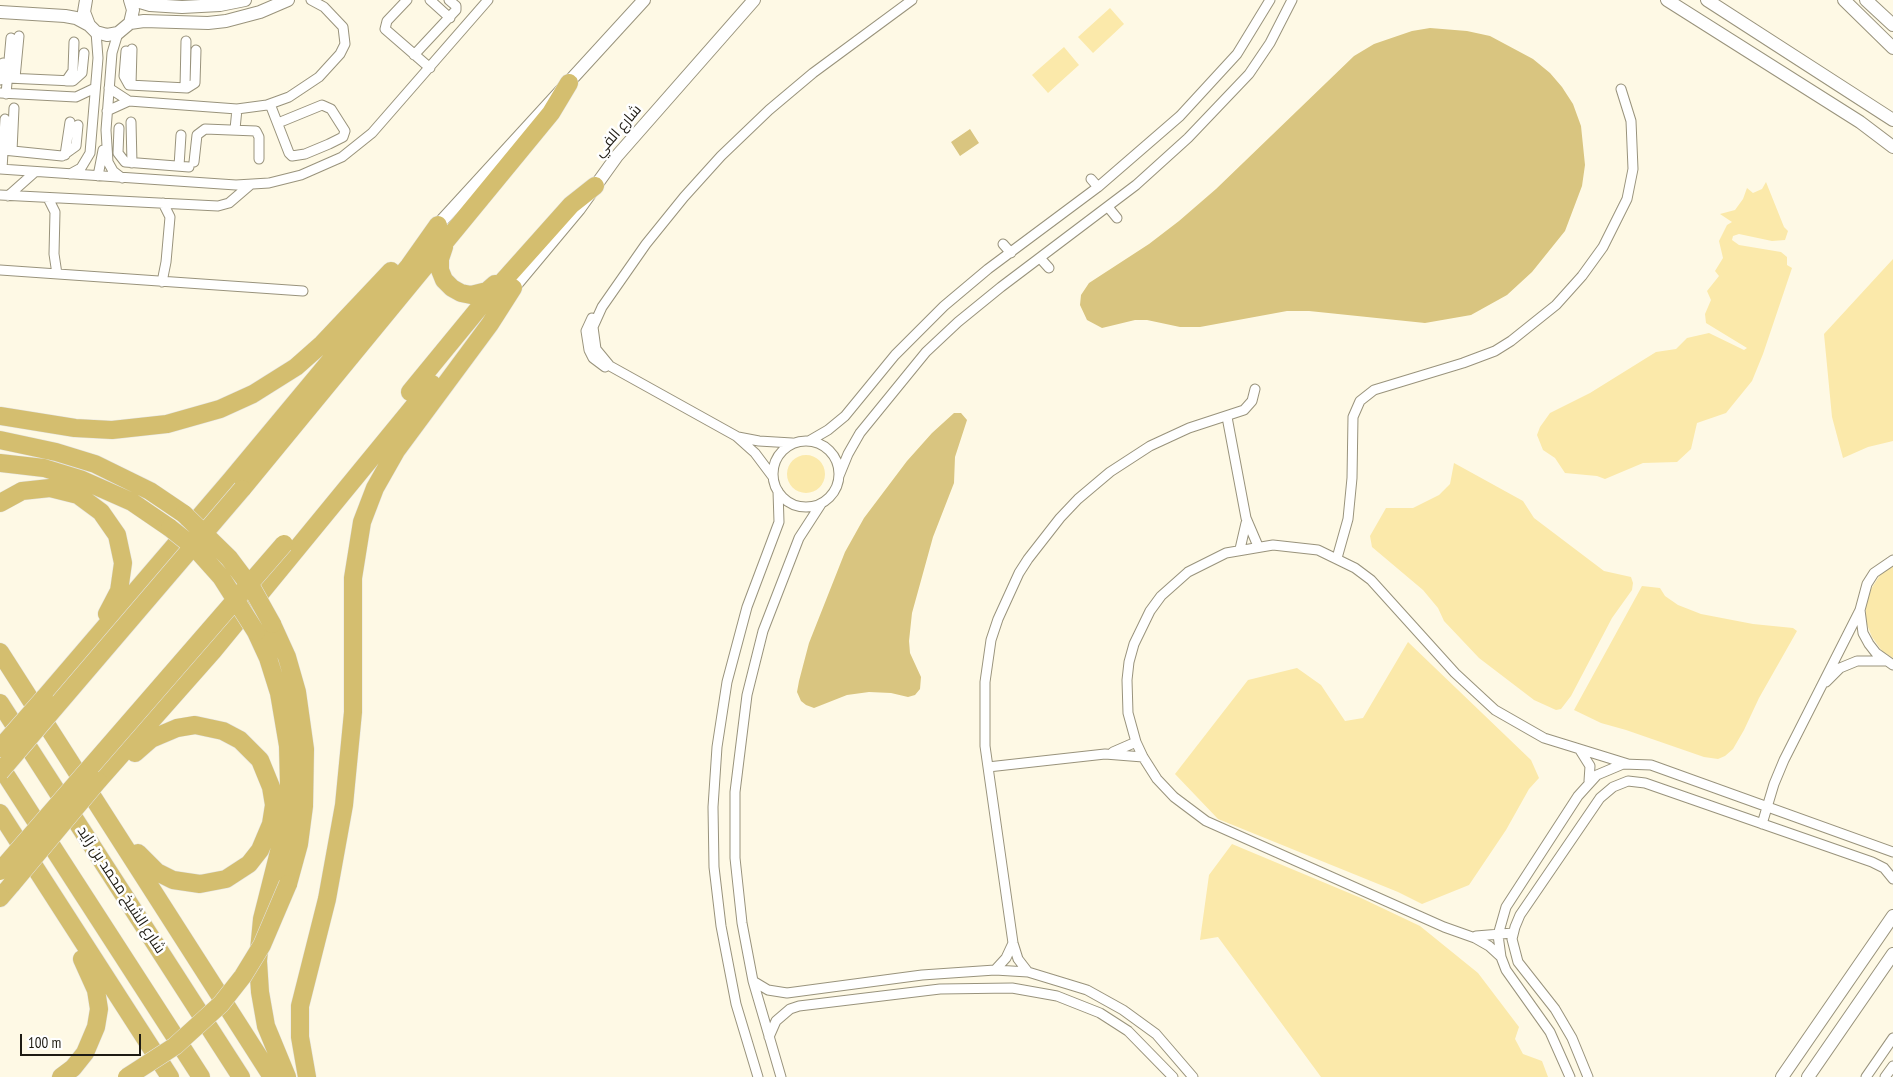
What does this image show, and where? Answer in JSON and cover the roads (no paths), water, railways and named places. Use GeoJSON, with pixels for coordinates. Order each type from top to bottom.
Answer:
{"type":"FeatureCollection","features":[{"type":"Feature","properties":{"kind":"highway"},"geometry":{"type":"LineString","coordinates":[[0,748],[70,667],[236,485],[445,244],[557,106],[569,83]]}},
{"type":"Feature","properties":{"kind":"highway"},"geometry":{"type":"LineString","coordinates":[[4,875],[98,781],[214,651],[288,548],[520,262],[577,199],[595,186]]}},
{"type":"Feature","properties":{"kind":"highway"},"geometry":{"type":"LineString","coordinates":[[0,416],[75,428],[130,429],[184,420],[237,402],[268,386],[309,356],[438,225]]}},
{"type":"Feature","properties":{"kind":"highway"},"geometry":{"type":"LineString","coordinates":[[0,772],[236,485],[409,266],[438,225]]}},
{"type":"Feature","properties":{"kind":"highway"},"geometry":{"type":"LineString","coordinates":[[445,244],[440,260],[442,275],[452,288],[466,295],[487,291],[504,274],[520,262]]}},
{"type":"Feature","properties":{"kind":"highway"},"geometry":{"type":"LineString","coordinates":[[0,898],[4,875],[513,288]]}},
{"type":"Feature","properties":{"kind":"highway"},"geometry":{"type":"LineString","coordinates":[[307,1077],[300,1037],[300,1006],[331,883],[344,805],[353,712],[353,578],[362,522],[375,488],[396,451],[490,324],[513,288]]}},
{"type":"Feature","properties":{"kind":"highway"},"geometry":{"type":"LineString","coordinates":[[0,440],[56,452],[95,464],[150,491],[184,514],[219,546],[253,590],[272,624],[287,657],[297,692],[306,749],[304,806],[298,844],[288,884],[262,945],[232,990],[187,1037],[159,1058],[127,1077]]}},
{"type":"Feature","properties":{"kind":"highway"},"geometry":{"type":"LineString","coordinates":[[0,463],[44,468],[89,482],[132,502],[195,548],[221,577],[244,609],[256,632],[268,658],[279,693],[288,746],[289,784],[286,824],[262,919],[258,961],[260,992],[266,1026],[288,1077]]}},
{"type":"Feature","properties":{"kind":"highway"},"geometry":{"type":"LineString","coordinates":[[0,503],[13,495],[31,489],[50,488],[69,492],[86,500],[101,512],[117,535],[123,563],[119,591],[104,616],[76,647],[70,667]]}},
{"type":"Feature","properties":{"kind":"highway"},"geometry":{"type":"LineString","coordinates":[[0,638],[17,677]]}},
{"type":"Feature","properties":{"kind":"highway"},"geometry":{"type":"LineString","coordinates":[[0,652],[272,1077]]}},
{"type":"Feature","properties":{"kind":"highway","name":"شارع الشيخ محمد بن زايد"},"geometry":{"type":"LineString","coordinates":[[0,703],[242,1077]]}},
{"type":"Feature","properties":{"kind":"highway"},"geometry":{"type":"LineString","coordinates":[[95,799],[112,814],[143,860],[157,872],[173,880],[200,884],[218,882],[234,875],[255,857],[271,824],[273,796],[265,769],[247,746],[232,735],[214,728],[186,726],[159,734],[136,751],[117,771],[98,781]]}},
{"type":"Feature","properties":{"kind":"highway"},"geometry":{"type":"LineString","coordinates":[[0,766],[201,1077]]}},
{"type":"Feature","properties":{"kind":"highway"},"geometry":{"type":"LineString","coordinates":[[0,814],[170,1077]]}},
{"type":"Feature","properties":{"kind":"highway"},"geometry":{"type":"LineString","coordinates":[[58,902],[67,935],[93,981],[99,1008],[96,1027],[90,1045],[80,1061],[61,1077]]}},
{"type":"Feature","properties":{"kind":"street"},"geometry":{"type":"LineString","coordinates":[[86,0],[84,12],[92,28],[98,58],[93,132],[97,176]]}},
{"type":"Feature","properties":{"kind":"street"},"geometry":{"type":"LineString","coordinates":[[130,23],[133,10],[132,0],[150,5],[182,7],[220,5],[245,0]]}},
{"type":"Feature","properties":{"kind":"street"},"geometry":{"type":"LineString","coordinates":[[0,12],[76,18],[107,35],[118,33],[130,23],[144,21],[208,23],[226,21],[260,12],[288,0]]}},
{"type":"Feature","properties":{"kind":"street"},"geometry":{"type":"LineString","coordinates":[[107,111],[129,101],[237,109],[270,104],[290,97],[310,85],[343,49],[345,32],[322,3],[311,0]]}},
{"type":"Feature","properties":{"kind":"street"},"geometry":{"type":"LineString","coordinates":[[407,0],[388,21],[385,28],[430,68]]}},
{"type":"Feature","properties":{"kind":"street"},"geometry":{"type":"LineString","coordinates":[[430,0],[453,15]]}},
{"type":"Feature","properties":{"kind":"street"},"geometry":{"type":"LineString","coordinates":[[443,0],[453,15]]}},
{"type":"Feature","properties":{"kind":"street"},"geometry":{"type":"LineString","coordinates":[[414,55],[453,15],[456,6],[449,0]]}},
{"type":"Feature","properties":{"kind":"street"},"geometry":{"type":"LineString","coordinates":[[14,108],[8,151],[1,169],[250,185],[301,175],[347,153],[384,122],[488,0]]}},
{"type":"Feature","properties":{"kind":"street"},"geometry":{"type":"LineString","coordinates":[[438,225],[644,0]]}},
{"type":"Feature","properties":{"kind":"street","name":"شارع الفي"},"geometry":{"type":"LineString","coordinates":[[513,288],[579,209],[617,156],[754,0]]}},
{"type":"Feature","properties":{"kind":"street"},"geometry":{"type":"LineString","coordinates":[[821,504],[802,507],[784,499],[778,491],[773,477],[755,453],[736,436],[618,371],[600,365],[589,350],[586,340],[589,322],[602,307],[664,220],[704,174],[747,130],[813,72],[912,0]]}},
{"type":"Feature","properties":{"kind":"street"},"geometry":{"type":"LineString","coordinates":[[736,436],[759,441],[794,443],[809,441],[837,424],[879,373],[927,322],[961,291],[1098,187],[1155,139],[1216,79],[1251,34],[1270,0]]}},
{"type":"Feature","properties":{"kind":"street"},"geometry":{"type":"LineString","coordinates":[[781,1077],[753,980],[742,923],[735,858],[735,792],[742,727],[754,663],[769,612],[803,529],[821,504],[833,492],[848,454],[860,433],[926,352],[958,322],[1108,207],[1188,138],[1238,85],[1270,43],[1292,0]]}},
{"type":"Feature","properties":{"kind":"street"},"geometry":{"type":"LineString","coordinates":[[1667,0],[1844,112],[1893,147]]}},
{"type":"Feature","properties":{"kind":"street"},"geometry":{"type":"LineString","coordinates":[[1844,0],[1893,48]]}},
{"type":"Feature","properties":{"kind":"street"},"geometry":{"type":"LineString","coordinates":[[1866,0],[1893,25]]}},
{"type":"Feature","properties":{"kind":"street"},"geometry":{"type":"LineString","coordinates":[[1709,1],[1893,120]]}},
{"type":"Feature","properties":{"kind":"street"},"geometry":{"type":"LineString","coordinates":[[118,33],[112,53],[106,130],[108,162],[113,171],[122,178]]}},
{"type":"Feature","properties":{"kind":"street"},"geometry":{"type":"LineString","coordinates":[[12,37],[3,94],[76,98],[95,88]]}},
{"type":"Feature","properties":{"kind":"street"},"geometry":{"type":"LineString","coordinates":[[186,41],[186,105]]}},
{"type":"Feature","properties":{"kind":"street"},"geometry":{"type":"LineString","coordinates":[[66,80],[73,71],[74,42]]}},
{"type":"Feature","properties":{"kind":"street"},"geometry":{"type":"LineString","coordinates":[[129,50],[124,76],[125,81],[131,85],[186,87],[195,83],[196,50]]}},
{"type":"Feature","properties":{"kind":"street"},"geometry":{"type":"LineString","coordinates":[[5,78],[73,81],[82,73],[84,53]]}},
{"type":"Feature","properties":{"kind":"street"},"geometry":{"type":"LineString","coordinates":[[109,88],[129,101]]}},
{"type":"Feature","properties":{"kind":"street"},"geometry":{"type":"LineString","coordinates":[[1337,558],[1348,519],[1352,478],[1353,417],[1360,401],[1374,390],[1463,363],[1494,351],[1511,341],[1542,318],[1563,298],[1603,246],[1627,199],[1633,168],[1631,121],[1621,89]]}},
{"type":"Feature","properties":{"kind":"street"},"geometry":{"type":"LineString","coordinates":[[76,98],[94,111]]}},
{"type":"Feature","properties":{"kind":"street"},"geometry":{"type":"LineString","coordinates":[[270,104],[289,153],[294,156],[338,139],[344,134],[345,128],[325,105],[316,106],[278,123]]}},
{"type":"Feature","properties":{"kind":"street"},"geometry":{"type":"LineString","coordinates":[[236,130],[237,109]]}},
{"type":"Feature","properties":{"kind":"street"},"geometry":{"type":"LineString","coordinates":[[5,119],[8,151]]}},
{"type":"Feature","properties":{"kind":"street"},"geometry":{"type":"LineString","coordinates":[[131,122],[132,163]]}},
{"type":"Feature","properties":{"kind":"street"},"geometry":{"type":"LineString","coordinates":[[8,151],[57,156],[65,155],[74,124]]}},
{"type":"Feature","properties":{"kind":"street"},"geometry":{"type":"LineString","coordinates":[[119,128],[118,153],[125,162],[178,166],[191,165]]}},
{"type":"Feature","properties":{"kind":"street"},"geometry":{"type":"LineString","coordinates":[[97,176],[106,130]]}},
{"type":"Feature","properties":{"kind":"street"},"geometry":{"type":"LineString","coordinates":[[188,182],[197,135],[201,130],[254,130],[258,132],[259,159]]}},
{"type":"Feature","properties":{"kind":"street"},"geometry":{"type":"LineString","coordinates":[[191,131],[191,165]]}},
{"type":"Feature","properties":{"kind":"street"},"geometry":{"type":"LineString","coordinates":[[70,174],[81,168],[86,161],[93,132]]}},
{"type":"Feature","properties":{"kind":"street"},"geometry":{"type":"LineString","coordinates":[[178,166],[181,135]]}},
{"type":"Feature","properties":{"kind":"street"},"geometry":{"type":"LineString","coordinates":[[338,139],[347,153]]}},
{"type":"Feature","properties":{"kind":"street"},"geometry":{"type":"LineString","coordinates":[[4,195],[36,172]]}},
{"type":"Feature","properties":{"kind":"street"},"geometry":{"type":"LineString","coordinates":[[1091,179],[1098,187]]}},
{"type":"Feature","properties":{"kind":"street"},"geometry":{"type":"LineString","coordinates":[[4,195],[65,200],[162,202],[218,206],[226,205],[250,185]]}},
{"type":"Feature","properties":{"kind":"street"},"geometry":{"type":"LineString","coordinates":[[48,198],[55,212],[53,274]]}},
{"type":"Feature","properties":{"kind":"street"},"geometry":{"type":"LineString","coordinates":[[55,212],[65,200]]}},
{"type":"Feature","properties":{"kind":"street"},"geometry":{"type":"LineString","coordinates":[[162,202],[170,217],[166,282]]}},
{"type":"Feature","properties":{"kind":"street"},"geometry":{"type":"LineString","coordinates":[[170,217],[182,204]]}},
{"type":"Feature","properties":{"kind":"street"},"geometry":{"type":"LineString","coordinates":[[1108,207],[1117,218]]}},
{"type":"Feature","properties":{"kind":"street"},"geometry":{"type":"LineString","coordinates":[[1004,244],[1011,253]]}},
{"type":"Feature","properties":{"kind":"street"},"geometry":{"type":"LineString","coordinates":[[1040,258],[1049,268]]}},
{"type":"Feature","properties":{"kind":"street"},"geometry":{"type":"LineString","coordinates":[[0,270],[303,290]]}},
{"type":"Feature","properties":{"kind":"street"},"geometry":{"type":"LineString","coordinates":[[1028,972],[1018,959],[1013,943],[988,767],[984,703],[991,640],[1006,600],[1028,559],[1060,518],[1110,472],[1136,454],[1177,434],[1239,414],[1248,406],[1255,389]]}},
{"type":"Feature","properties":{"kind":"street"},"geometry":{"type":"LineString","coordinates":[[1227,417],[1246,518],[1258,546]]}},
{"type":"Feature","properties":{"kind":"street"},"geometry":{"type":"LineString","coordinates":[[809,441],[828,449],[838,466],[839,476]]}},
{"type":"Feature","properties":{"kind":"street"},"geometry":{"type":"LineString","coordinates":[[773,477],[776,460],[780,453],[794,443]]}},
{"type":"Feature","properties":{"kind":"street"},"geometry":{"type":"LineString","coordinates":[[758,1077],[736,1004],[721,926],[714,867],[713,807],[716,748],[727,682],[748,607],[779,522],[778,491]]}},
{"type":"Feature","properties":{"kind":"street"},"geometry":{"type":"LineString","coordinates":[[1240,549],[1244,537],[1246,518]]}},
{"type":"Feature","properties":{"kind":"street"},"geometry":{"type":"LineString","coordinates":[[1501,957],[1483,941],[1444,927],[1206,820],[1189,810],[1165,788],[1143,758],[1136,742],[1128,713],[1127,680],[1129,662],[1141,627],[1161,596],[1188,572],[1213,558],[1240,549],[1258,546],[1303,547],[1337,558],[1371,580],[1461,679],[1495,710],[1527,730],[1580,750],[1628,764],[1651,765],[1893,852]]}},
{"type":"Feature","properties":{"kind":"street"},"geometry":{"type":"LineString","coordinates":[[1762,824],[1778,772],[1860,610],[1867,584],[1874,573],[1893,560]]}},
{"type":"Feature","properties":{"kind":"street"},"geometry":{"type":"LineString","coordinates":[[1860,610],[1864,633],[1876,653],[1889,663]]}},
{"type":"Feature","properties":{"kind":"street"},"geometry":{"type":"LineString","coordinates":[[1819,689],[1832,674],[1848,664],[1866,659],[1889,663]]}},
{"type":"Feature","properties":{"kind":"street"},"geometry":{"type":"LineString","coordinates":[[1105,754],[1136,742]]}},
{"type":"Feature","properties":{"kind":"street"},"geometry":{"type":"LineString","coordinates":[[1580,750],[1590,766],[1590,781]]}},
{"type":"Feature","properties":{"kind":"street"},"geometry":{"type":"LineString","coordinates":[[988,767],[1105,754],[1143,758]]}},
{"type":"Feature","properties":{"kind":"street"},"geometry":{"type":"LineString","coordinates":[[1570,1077],[1550,1032],[1509,976],[1501,957],[1498,935],[1506,907],[1590,781],[1610,768],[1628,764]]}},
{"type":"Feature","properties":{"kind":"street"},"geometry":{"type":"LineString","coordinates":[[1588,1077],[1572,1038],[1555,1010],[1518,962],[1513,947],[1513,933],[1520,915],[1606,792],[1620,783],[1637,781],[1645,783],[1872,862],[1884,868],[1893,879]]}},
{"type":"Feature","properties":{"kind":"street"},"geometry":{"type":"LineString","coordinates":[[1782,1077],[1893,916]]}},
{"type":"Feature","properties":{"kind":"street"},"geometry":{"type":"LineString","coordinates":[[1468,935],[1513,933]]}},
{"type":"Feature","properties":{"kind":"street"},"geometry":{"type":"LineString","coordinates":[[995,970],[1006,958],[1013,943]]}},
{"type":"Feature","properties":{"kind":"street"},"geometry":{"type":"LineString","coordinates":[[1808,1077],[1862,1010],[1893,954]]}},
{"type":"Feature","properties":{"kind":"street"},"geometry":{"type":"LineString","coordinates":[[753,980],[768,990],[787,993],[898,977],[995,970],[1028,972],[1081,988],[1123,1010],[1156,1034],[1193,1077]]}},
{"type":"Feature","properties":{"kind":"street"},"geometry":{"type":"LineString","coordinates":[[769,1037],[776,1021],[783,1014],[799,1006],[940,989],[1012,988],[1057,996],[1100,1013],[1128,1031],[1173,1077]]}},
{"type":"Feature","properties":{"kind":"street"},"geometry":{"type":"LineString","coordinates":[[1866,1077],[1893,1038]]}},
{"type":"Feature","properties":{"kind":"street"},"geometry":{"type":"LineString","coordinates":[[1885,1077],[1893,1066]]}}]}
